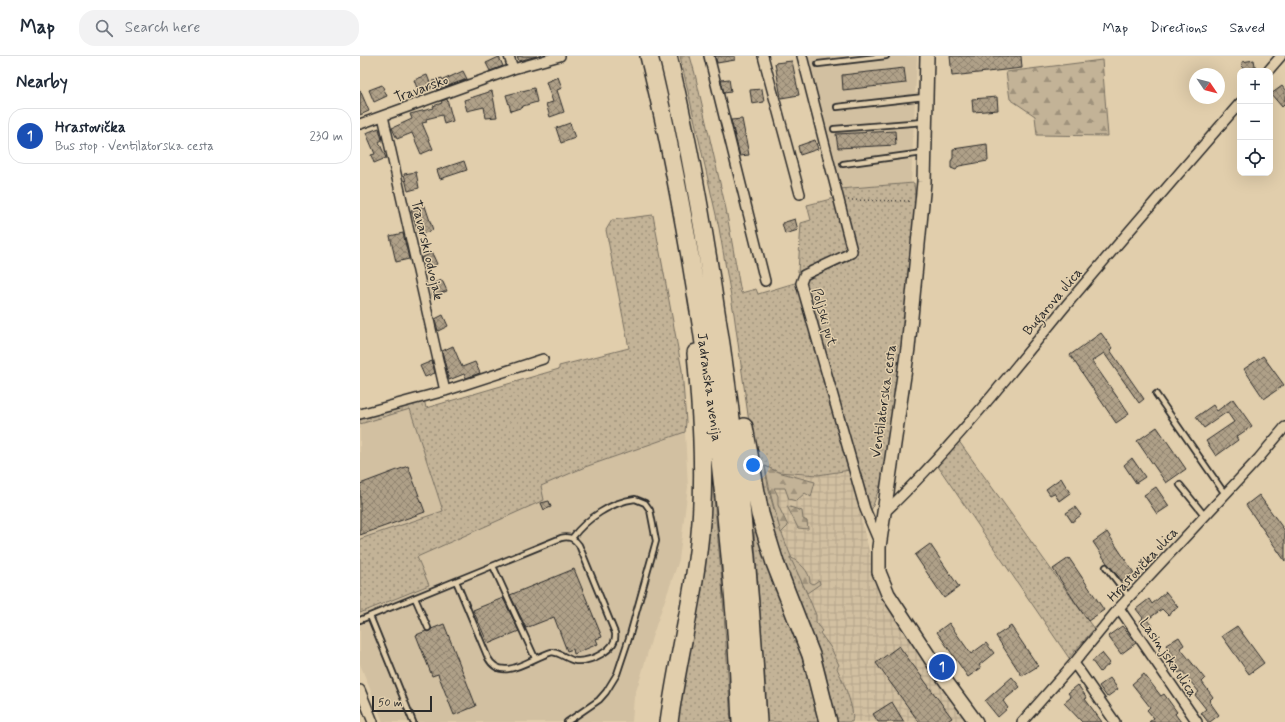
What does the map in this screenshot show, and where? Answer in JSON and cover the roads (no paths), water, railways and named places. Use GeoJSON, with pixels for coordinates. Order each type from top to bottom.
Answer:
{"type":"FeatureCollection","features":[{"type":"Feature","properties":{"kind":"highway","name":"Jadranska avenija"},"geometry":{"type":"LineString","coordinates":[[649,56],[659,95],[684,225],[709,369],[717,430],[737,640],[741,722]]}},
{"type":"Feature","properties":{"kind":"highway","name":"Jadranska avenija"},"geometry":{"type":"LineString","coordinates":[[668,56],[685,126],[699,201],[734,433],[753,629],[758,722]]}},
{"type":"Feature","properties":{"kind":"highway"},"geometry":{"type":"LineString","coordinates":[[685,126],[700,160],[707,193],[720,263],[751,471],[760,514],[775,562],[811,655],[828,722]]}},
{"type":"Feature","properties":{"kind":"highway"},"geometry":{"type":"LineString","coordinates":[[669,722],[692,595],[702,506],[703,437],[684,225]]}},
{"type":"Feature","properties":{"kind":"main road","name":"Ventilatorska cesta"},"geometry":{"type":"LineString","coordinates":[[927,56],[925,152],[922,202],[908,348],[879,542],[879,572],[888,594],[936,667],[976,722]]}},
{"type":"Feature","properties":{"kind":"street"},"geometry":{"type":"LineString","coordinates":[[509,56],[513,69]]}},
{"type":"Feature","properties":{"kind":"street","name":"Travarsko"},"geometry":{"type":"LineString","coordinates":[[360,124],[513,69],[560,56]]}},
{"type":"Feature","properties":{"kind":"street"},"geometry":{"type":"LineString","coordinates":[[709,56],[765,281]]}},
{"type":"Feature","properties":{"kind":"street"},"geometry":{"type":"LineString","coordinates":[[763,56],[800,194]]}},
{"type":"Feature","properties":{"kind":"street","name":"Poljski put"},"geometry":{"type":"LineString","coordinates":[[802,56],[851,253],[804,275],[801,283],[865,509],[879,542]]}},
{"type":"Feature","properties":{"kind":"street"},"geometry":{"type":"LineString","coordinates":[[1271,68],[1281,56]]}},
{"type":"Feature","properties":{"kind":"street","name":"Bugarova ulica"},"geometry":{"type":"LineString","coordinates":[[883,514],[918,481],[1008,376],[1116,245],[1239,104]]}},
{"type":"Feature","properties":{"kind":"street","name":"Travarski odvojak"},"geometry":{"type":"LineString","coordinates":[[383,116],[445,391]]}},
{"type":"Feature","properties":{"kind":"street"},"geometry":{"type":"LineString","coordinates":[[360,414],[445,391],[543,360]]}},
{"type":"Feature","properties":{"kind":"street","name":"Hrastovička ulica"},"geometry":{"type":"LineString","coordinates":[[1022,722],[1074,663],[1119,608],[1259,458],[1285,427]]}},
{"type":"Feature","properties":{"kind":"street","name":"Lasinjska ulica"},"geometry":{"type":"LineString","coordinates":[[1119,608],[1197,722]]}},
{"type":"Feature","properties":{"kind":"street"},"geometry":{"type":"LineString","coordinates":[[1074,663],[1115,722]]}},
{"type":"Feature","properties":{"kind":"street"},"geometry":{"type":"LineString","coordinates":[[360,690],[373,722]]}},
{"type":"Feature","properties":{"kind":"lane"},"geometry":{"type":"LineString","coordinates":[[818,64],[886,56]]}},
{"type":"Feature","properties":{"kind":"lane"},"geometry":{"type":"LineString","coordinates":[[837,107],[926,97]]}},
{"type":"Feature","properties":{"kind":"lane"},"geometry":{"type":"LineString","coordinates":[[834,129],[925,122]]}},
{"type":"Feature","properties":{"kind":"lane"},"geometry":{"type":"LineString","coordinates":[[843,164],[925,152]]}},
{"type":"Feature","properties":{"kind":"lane"},"geometry":{"type":"LineString","coordinates":[[1156,394],[1225,494]]}},
{"type":"Feature","properties":{"kind":"lane"},"geometry":{"type":"LineString","coordinates":[[1180,486],[1205,516]]}},
{"type":"Feature","properties":{"kind":"lane"},"geometry":{"type":"LineString","coordinates":[[567,722],[599,700],[613,682],[629,638],[656,541],[650,510],[644,503],[635,499],[597,514],[572,538]]}},
{"type":"Feature","properties":{"kind":"lane"},"geometry":{"type":"LineString","coordinates":[[360,620],[561,538],[572,538],[579,545],[616,638],[614,645],[608,651],[582,661],[575,661],[552,652],[509,669],[503,670],[494,667],[488,658],[456,581]]}},
{"type":"Feature","properties":{"kind":"lane"},"geometry":{"type":"LineString","coordinates":[[493,566],[535,658]]}},
{"type":"Feature","properties":{"kind":"lane"},"geometry":{"type":"LineString","coordinates":[[1106,567],[1129,597]]}},
{"type":"Feature","properties":{"kind":"lane"},"geometry":{"type":"LineString","coordinates":[[415,598],[428,628]]}},
{"type":"Feature","properties":{"kind":"lane"},"geometry":{"type":"LineString","coordinates":[[370,616],[413,722]]}},
{"type":"Feature","properties":{"kind":"place","name":"Hrastovička"},"geometry":{"type":"Point","coordinates":[942,667]}}]}
